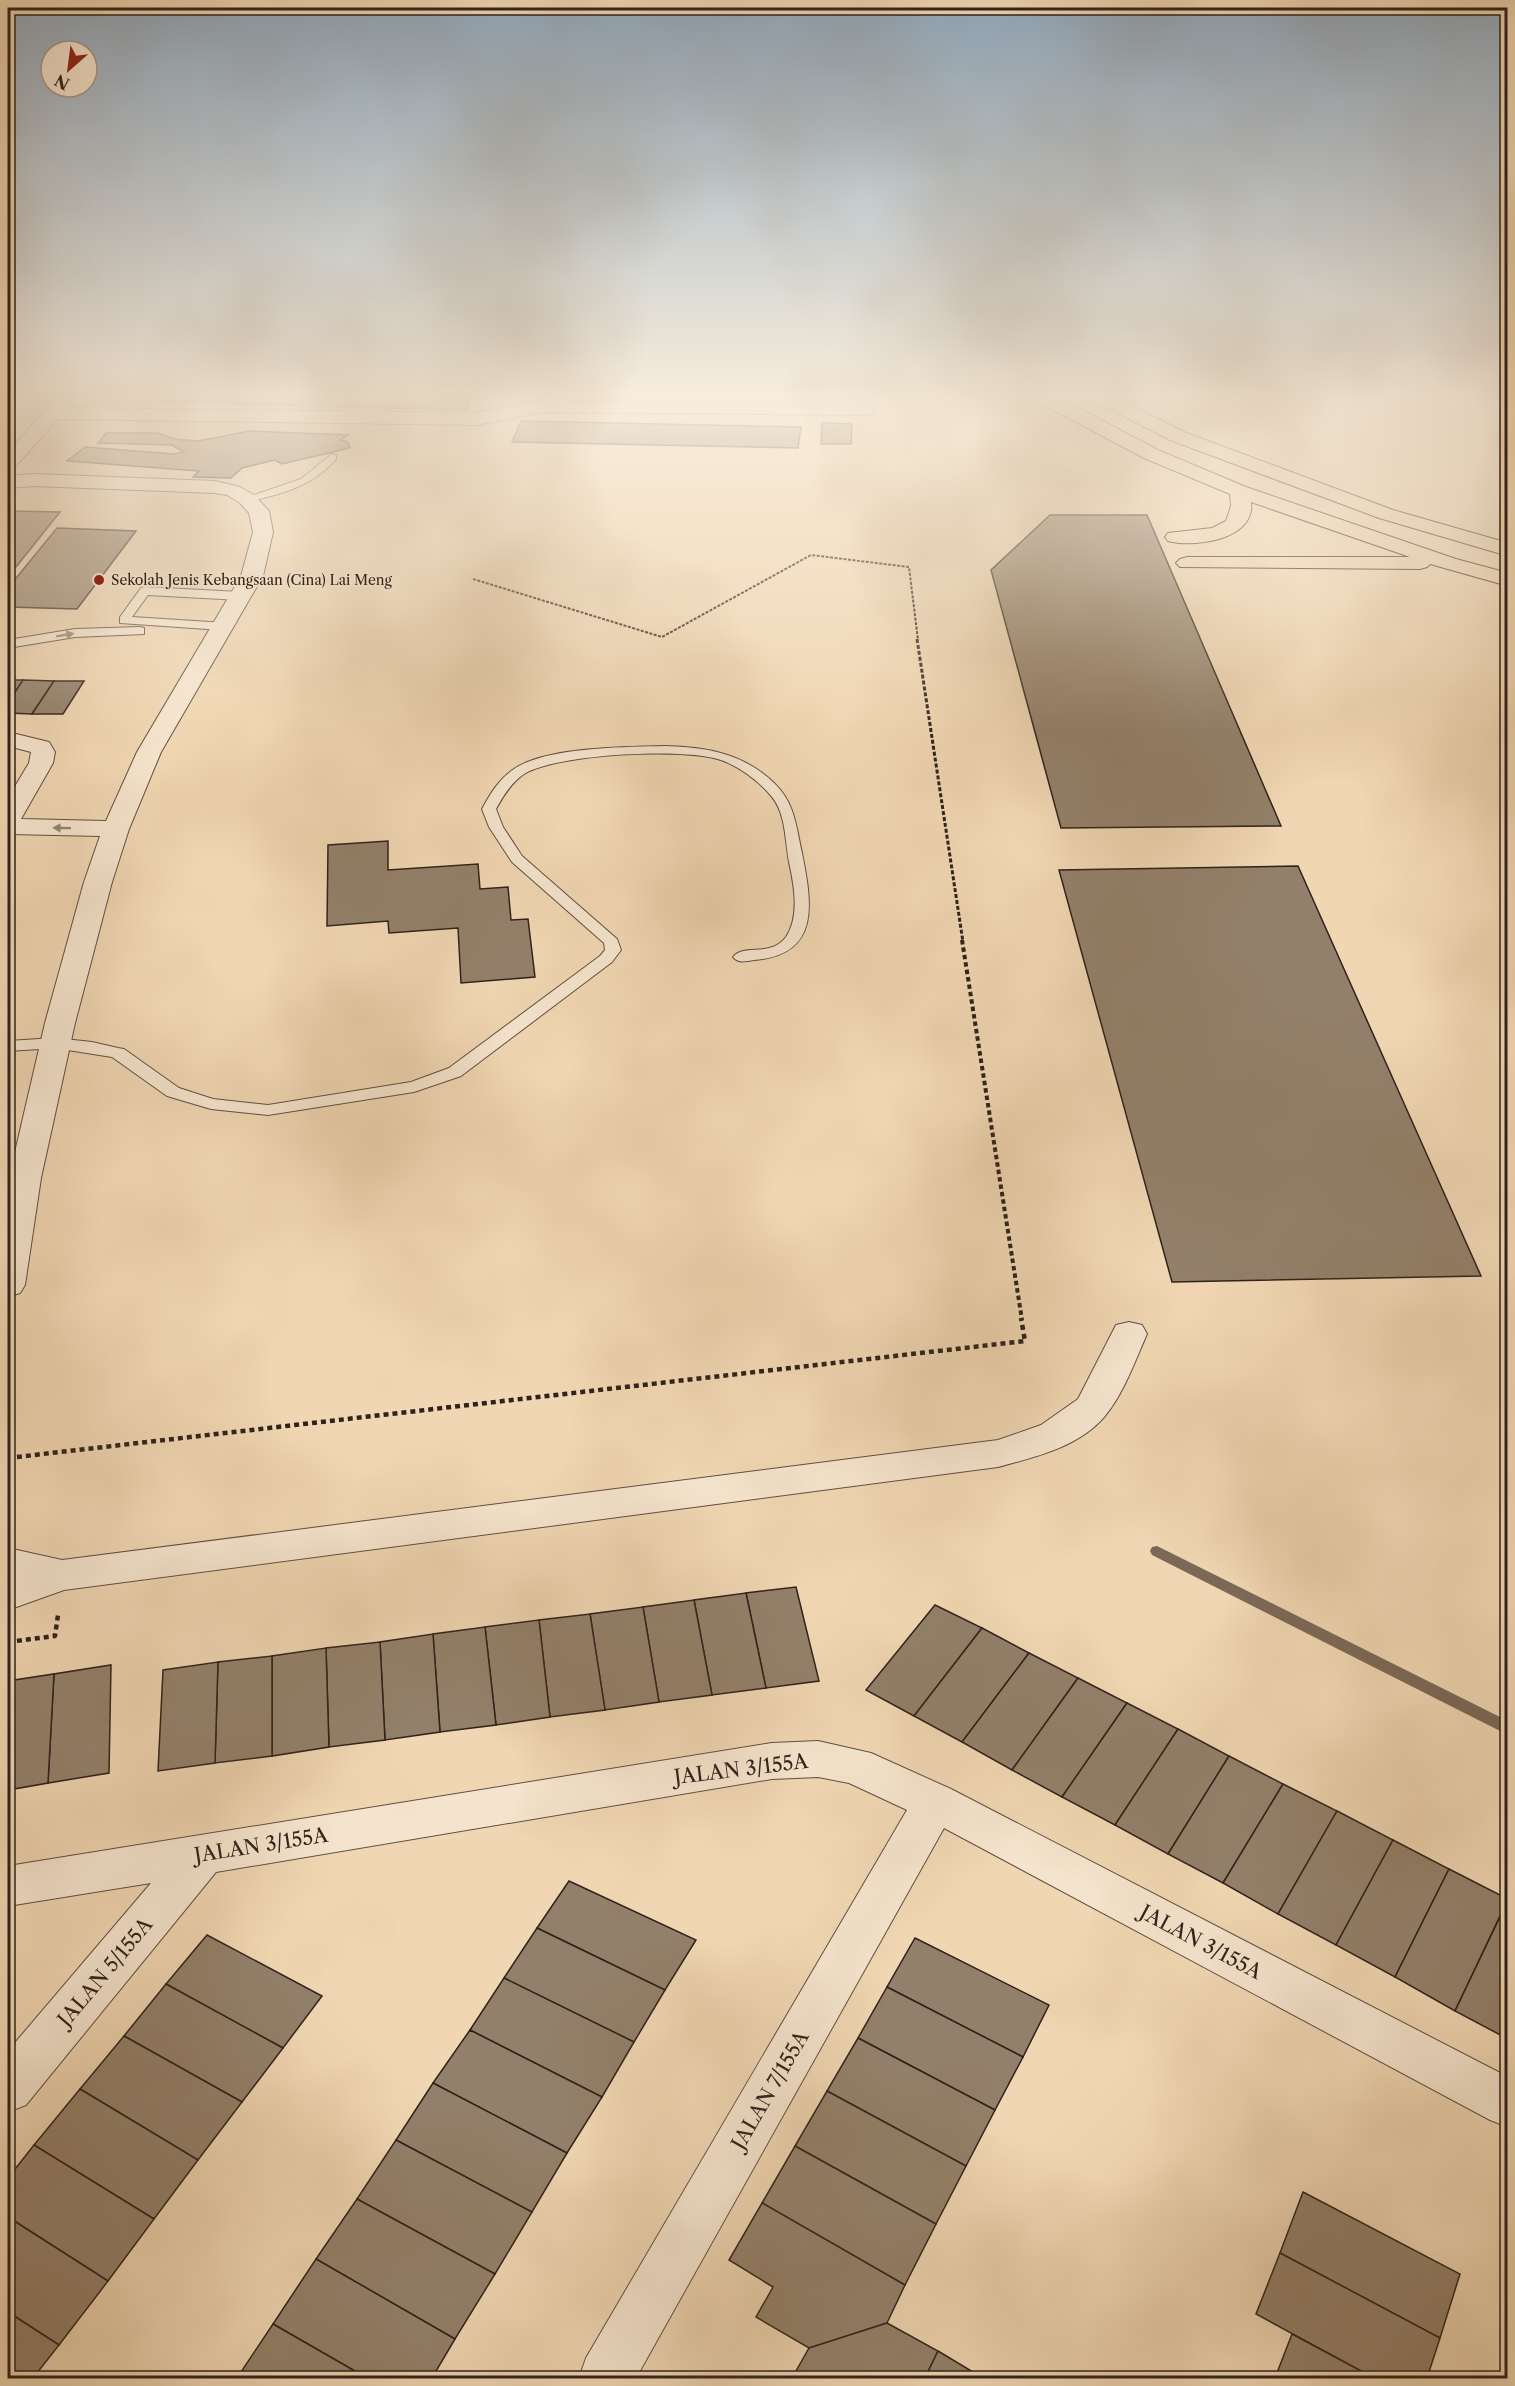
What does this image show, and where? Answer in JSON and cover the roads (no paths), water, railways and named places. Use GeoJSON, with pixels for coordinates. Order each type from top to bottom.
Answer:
{"type":"FeatureCollection","features":[{"type":"Feature","properties":{"kind":"highway"},"geometry":{"type":"LineString","coordinates":[[1175,537],[1225,531],[1239,521],[1242,509]]}},
{"type":"Feature","properties":{"kind":"highway"},"geometry":{"type":"LineString","coordinates":[[1293,509],[1449,563],[1508,580]]}},
{"type":"Feature","properties":{"kind":"highway"},"geometry":{"type":"LineString","coordinates":[[1374,509],[1508,550]]}},
{"type":"Feature","properties":{"kind":"highway"},"geometry":{"type":"LineString","coordinates":[[1187,563],[1449,563]]}},
{"type":"Feature","properties":{"kind":"street"},"geometry":{"type":"LineString","coordinates":[[8,1285],[16,1178],[56,1043],[98,882],[121,818],[149,752],[252,576],[263,532],[257,509]]}},
{"type":"Feature","properties":{"kind":"street"},"geometry":{"type":"LineString","coordinates":[[8,739],[40,747],[43,752],[41,763],[11,816],[121,818]]}},
{"type":"Feature","properties":{"kind":"street"},"geometry":{"type":"LineString","coordinates":[[8,1594],[62,1575],[984,1457],[1029,1447],[1064,1429],[1092,1407],[1129,1334]]}},
{"type":"Feature","properties":{"kind":"street"},"geometry":{"type":"LineString","coordinates":[[8,1563],[62,1575]]}},
{"type":"Feature","properties":{"kind":"street","name":"JALAN 3/155A"},"geometry":{"type":"LineString","coordinates":[[8,1886],[772,1761],[818,1759],[856,1766],[935,1802],[1508,2103]]}},
{"type":"Feature","properties":{"kind":"street","name":"JALAN 7/155A"},"geometry":{"type":"LineString","coordinates":[[606,2379],[935,1802]]}},
{"type":"Feature","properties":{"kind":"street","name":"JALAN 5/155A"},"geometry":{"type":"LineString","coordinates":[[8,2088],[202,1855]]}},
{"type":"Feature","properties":{"kind":"lane"},"geometry":{"type":"LineString","coordinates":[[219,631],[124,620],[145,591],[240,596]]}},
{"type":"Feature","properties":{"kind":"lane"},"geometry":{"type":"LineString","coordinates":[[8,644],[75,633],[119,630],[219,631]]}},
{"type":"Feature","properties":{"kind":"lane"},"geometry":{"type":"LineString","coordinates":[[8,1046],[56,1043],[118,1053],[173,1092],[212,1104],[268,1110],[414,1087],[455,1072],[606,959],[613,951],[612,942],[585,921],[517,859],[496,827],[489,809],[495,795],[509,777],[524,766],[551,758],[611,753],[714,752],[737,761],[771,788],[785,806],[803,899],[796,935],[780,951],[741,957]]}},
{"type":"Feature","properties":{"kind":"waterway"},"geometry":{"type":"LineString","coordinates":[[1157,1551],[1508,1729]]}},
{"type":"Feature","properties":{"kind":"place","name":"Sekolah Jenis Kebangsaan (Cina) Lai Meng"},"geometry":{"type":"Point","coordinates":[99,580]}}]}
